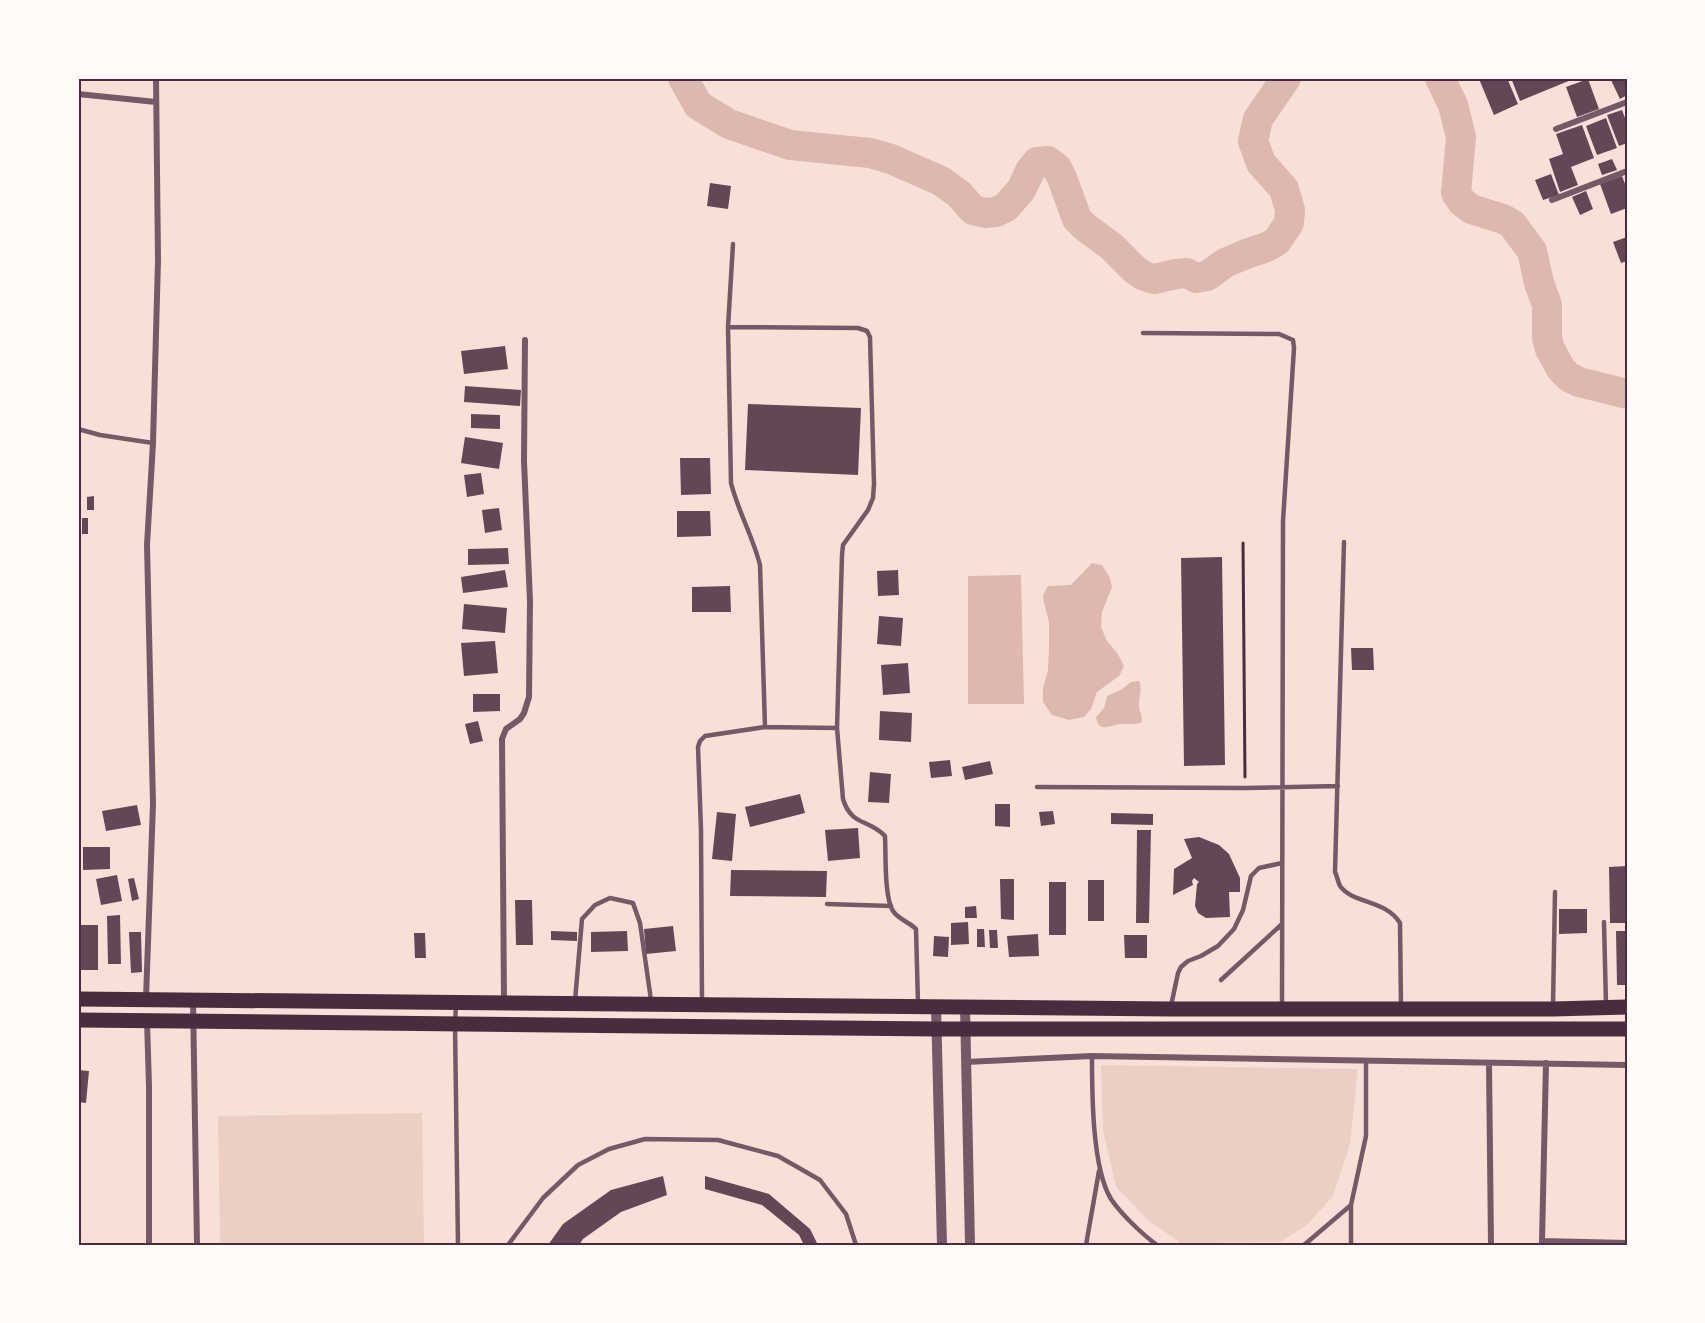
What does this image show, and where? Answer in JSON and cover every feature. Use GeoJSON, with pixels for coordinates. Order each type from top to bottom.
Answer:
{"type":"FeatureCollection","features":[{"type":"Feature","properties":{"kind":"highway"},"geometry":{"type":"LineString","coordinates":[[78,999],[1171,1009],[1627,1007]]}},
{"type":"Feature","properties":{"kind":"highway"},"geometry":{"type":"LineString","coordinates":[[78,1020],[937,1029],[1627,1029]]}},
{"type":"Feature","properties":{"kind":"street"},"geometry":{"type":"LineString","coordinates":[[151,1000],[153,804],[147,545],[153,443],[158,260],[156,78]]}},
{"type":"Feature","properties":{"kind":"street"},"geometry":{"type":"LineString","coordinates":[[78,94],[156,102]]}},
{"type":"Feature","properties":{"kind":"street"},"geometry":{"type":"LineString","coordinates":[[1556,129],[1627,102]]}},
{"type":"Feature","properties":{"kind":"street"},"geometry":{"type":"LineString","coordinates":[[1552,200],[1627,171]]}},
{"type":"Feature","properties":{"kind":"street"},"geometry":{"type":"LineString","coordinates":[[504,1003],[502,739],[506,729],[520,719],[524,713],[529,697],[530,600],[524,461],[525,340]]}},
{"type":"Feature","properties":{"kind":"street"},"geometry":{"type":"LineString","coordinates":[[187,1000],[197,1245]]}},
{"type":"Feature","properties":{"kind":"street"},"geometry":{"type":"LineString","coordinates":[[936,1007],[942,1245]]}},
{"type":"Feature","properties":{"kind":"street"},"geometry":{"type":"LineString","coordinates":[[965,1007],[970,1245]]}},
{"type":"Feature","properties":{"kind":"street"},"geometry":{"type":"LineString","coordinates":[[149,1245],[151,1021]]}},
{"type":"Feature","properties":{"kind":"street"},"geometry":{"type":"LineString","coordinates":[[966,1062],[1092,1056],[1627,1065]]}},
{"type":"Feature","properties":{"kind":"street"},"geometry":{"type":"LineString","coordinates":[[1488,1063],[1491,1245]]}},
{"type":"Feature","properties":{"kind":"street"},"geometry":{"type":"LineString","coordinates":[[1546,1063],[1542,1243],[1627,1243]]}},
{"type":"Feature","properties":{"kind":"lane"},"geometry":{"type":"LineString","coordinates":[[733,244],[728,327],[731,483],[739,510],[756,547],[760,565],[765,727]]}},
{"type":"Feature","properties":{"kind":"lane"},"geometry":{"type":"LineString","coordinates":[[728,327],[858,328],[867,332],[870,337],[873,498],[868,510],[843,545],[837,728],[843,799],[846,808],[853,817],[885,836],[887,889],[891,906],[894,913],[916,929],[918,1006]]}},
{"type":"Feature","properties":{"kind":"lane"},"geometry":{"type":"LineString","coordinates":[[1143,333],[1279,334],[1293,340],[1283,521],[1282,1009]]}},
{"type":"Feature","properties":{"kind":"lane"},"geometry":{"type":"LineString","coordinates":[[78,429],[100,435],[153,443]]}},
{"type":"Feature","properties":{"kind":"lane"},"geometry":{"type":"LineString","coordinates":[[1344,542],[1335,872],[1341,886],[1353,895],[1394,913],[1400,923],[1401,1009]]}},
{"type":"Feature","properties":{"kind":"lane"},"geometry":{"type":"LineString","coordinates":[[702,1005],[698,747],[700,741],[705,736],[765,727],[837,728]]}},
{"type":"Feature","properties":{"kind":"lane"},"geometry":{"type":"LineString","coordinates":[[1037,787],[1338,786]]}},
{"type":"Feature","properties":{"kind":"lane"},"geometry":{"type":"LineString","coordinates":[[1171,1009],[1181,967],[1218,946],[1234,929],[1243,910],[1251,876],[1259,868],[1282,864]]}},
{"type":"Feature","properties":{"kind":"lane"},"geometry":{"type":"LineString","coordinates":[[1553,1009],[1555,892]]}},
{"type":"Feature","properties":{"kind":"lane"},"geometry":{"type":"LineString","coordinates":[[575,1004],[582,919],[594,905],[610,898],[633,903],[640,923],[652,1005]]}},
{"type":"Feature","properties":{"kind":"lane"},"geometry":{"type":"LineString","coordinates":[[827,904],[891,906]]}},
{"type":"Feature","properties":{"kind":"lane"},"geometry":{"type":"LineString","coordinates":[[1604,922],[1606,1008]]}},
{"type":"Feature","properties":{"kind":"lane"},"geometry":{"type":"LineString","coordinates":[[1221,980],[1282,924]]}},
{"type":"Feature","properties":{"kind":"lane"},"geometry":{"type":"LineString","coordinates":[[457,1003],[455,1025],[458,1245]]}},
{"type":"Feature","properties":{"kind":"lane"},"geometry":{"type":"LineString","coordinates":[[1086,1245],[1099,1168],[1093,1106],[1092,1056]]}},
{"type":"Feature","properties":{"kind":"lane"},"geometry":{"type":"LineString","coordinates":[[1351,1245],[1352,1205],[1366,1136],[1365,1062]]}},
{"type":"Feature","properties":{"kind":"lane"},"geometry":{"type":"LineString","coordinates":[[508,1245],[543,1198],[578,1165],[609,1149],[645,1139],[718,1140],[778,1156],[820,1180],[846,1214],[856,1245]]}},
{"type":"Feature","properties":{"kind":"lane"},"geometry":{"type":"LineString","coordinates":[[1099,1168],[1111,1199],[1142,1234],[1157,1245]]}},
{"type":"Feature","properties":{"kind":"lane"},"geometry":{"type":"LineString","coordinates":[[1304,1245],[1352,1205]]}},
{"type":"Feature","properties":{"kind":"path"},"geometry":{"type":"LineString","coordinates":[[1243,543],[1245,788]]}},
{"type":"Feature","properties":{"kind":"shaded area"},"geometry":{"type":"Polygon","coordinates":[[[1092,563],[1102,565],[1110,578],[1112,587],[1102,612],[1101,627],[1107,641],[1124,666],[1119,676],[1097,692],[1091,709],[1084,717],[1069,720],[1052,715],[1043,702],[1043,688],[1048,670],[1049,622],[1043,595],[1048,586],[1071,585],[1092,563]]]}},
{"type":"Feature","properties":{"kind":"shaded area"},"geometry":{"type":"Polygon","coordinates":[[[1021,575],[1024,704],[968,704],[968,576],[1021,575]]]}},
{"type":"Feature","properties":{"kind":"shaded area"},"geometry":{"type":"Polygon","coordinates":[[[1139,681],[1141,688],[1139,707],[1142,722],[1100,726],[1096,717],[1104,708],[1107,696],[1121,690],[1131,682],[1139,681]]]}},
{"type":"Feature","properties":{"kind":"shaded area"},"geometry":{"type":"Polygon","coordinates":[[[1101,1065],[1358,1069],[1350,1144],[1333,1196],[1307,1225],[1280,1242],[1181,1243],[1149,1221],[1116,1187],[1103,1130],[1101,1065]]]}},
{"type":"Feature","properties":{"kind":"shaded area"},"geometry":{"type":"Polygon","coordinates":[[[422,1113],[424,1245],[220,1245],[218,1116],[422,1113]]]}},
{"type":"Feature","properties":{"kind":"building"},"geometry":{"type":"Polygon","coordinates":[[[1480,78],[1507,78],[1518,104],[1494,115],[1480,78]]]}},
{"type":"Feature","properties":{"kind":"building"},"geometry":{"type":"Polygon","coordinates":[[[1511,78],[1576,78],[1520,101],[1511,78]]]}},
{"type":"Feature","properties":{"kind":"building"},"geometry":{"type":"Polygon","coordinates":[[[1610,78],[1627,78],[1627,95],[1620,99],[1610,78]]]}},
{"type":"Feature","properties":{"kind":"building"},"geometry":{"type":"Polygon","coordinates":[[[1588,79],[1599,109],[1577,117],[1566,87],[1588,79]]]}},
{"type":"Feature","properties":{"kind":"building"},"geometry":{"type":"Polygon","coordinates":[[[1622,110],[1627,123],[1627,143],[1619,146],[1607,115],[1622,110]]]}},
{"type":"Feature","properties":{"kind":"building"},"geometry":{"type":"Polygon","coordinates":[[[1606,118],[1617,148],[1597,155],[1586,126],[1606,118]]]}},
{"type":"Feature","properties":{"kind":"building"},"geometry":{"type":"Polygon","coordinates":[[[1582,125],[1594,158],[1571,167],[1578,185],[1560,192],[1549,159],[1563,154],[1556,134],[1582,125]]]}},
{"type":"Feature","properties":{"kind":"building"},"geometry":{"type":"Polygon","coordinates":[[[1612,159],[1617,170],[1602,175],[1598,164],[1612,159]]]}},
{"type":"Feature","properties":{"kind":"building"},"geometry":{"type":"Polygon","coordinates":[[[1551,174],[1559,195],[1543,200],[1535,180],[1551,174]]]}},
{"type":"Feature","properties":{"kind":"building"},"geometry":{"type":"Polygon","coordinates":[[[1622,176],[1627,189],[1627,208],[1611,214],[1600,184],[1622,176]]]}},
{"type":"Feature","properties":{"kind":"building"},"geometry":{"type":"Polygon","coordinates":[[[710,183],[731,186],[728,209],[707,206],[710,183]]]}},
{"type":"Feature","properties":{"kind":"building"},"geometry":{"type":"Polygon","coordinates":[[[1586,191],[1593,209],[1580,215],[1572,197],[1586,191]]]}},
{"type":"Feature","properties":{"kind":"building"},"geometry":{"type":"Polygon","coordinates":[[[1627,237],[1627,261],[1621,263],[1613,242],[1627,237]]]}},
{"type":"Feature","properties":{"kind":"building"},"geometry":{"type":"Polygon","coordinates":[[[505,346],[508,369],[464,374],[461,351],[505,346]]]}},
{"type":"Feature","properties":{"kind":"building"},"geometry":{"type":"Polygon","coordinates":[[[465,386],[521,390],[520,406],[464,402],[465,386]]]}},
{"type":"Feature","properties":{"kind":"building"},"geometry":{"type":"Polygon","coordinates":[[[748,404],[861,408],[858,475],[745,470],[748,404]]]}},
{"type":"Feature","properties":{"kind":"building"},"geometry":{"type":"Polygon","coordinates":[[[471,414],[500,415],[500,429],[471,428],[471,414]]]}},
{"type":"Feature","properties":{"kind":"building"},"geometry":{"type":"Polygon","coordinates":[[[465,437],[503,443],[499,469],[461,463],[465,437]]]}},
{"type":"Feature","properties":{"kind":"building"},"geometry":{"type":"Polygon","coordinates":[[[680,458],[710,458],[711,494],[681,495],[680,458]]]}},
{"type":"Feature","properties":{"kind":"building"},"geometry":{"type":"Polygon","coordinates":[[[481,473],[484,494],[467,497],[464,475],[481,473]]]}},
{"type":"Feature","properties":{"kind":"building"},"geometry":{"type":"Polygon","coordinates":[[[94,496],[94,510],[87,510],[87,497],[94,496]]]}},
{"type":"Feature","properties":{"kind":"building"},"geometry":{"type":"Polygon","coordinates":[[[499,508],[502,530],[485,533],[482,510],[499,508]]]}},
{"type":"Feature","properties":{"kind":"building"},"geometry":{"type":"Polygon","coordinates":[[[677,511],[710,511],[711,536],[677,537],[677,511]]]}},
{"type":"Feature","properties":{"kind":"building"},"geometry":{"type":"Polygon","coordinates":[[[82,518],[88,518],[88,534],[82,534],[82,518]]]}},
{"type":"Feature","properties":{"kind":"building"},"geometry":{"type":"Polygon","coordinates":[[[508,548],[509,564],[468,565],[468,549],[508,548]]]}},
{"type":"Feature","properties":{"kind":"building"},"geometry":{"type":"Polygon","coordinates":[[[1222,557],[1225,765],[1184,766],[1181,558],[1222,557]]]}},
{"type":"Feature","properties":{"kind":"building"},"geometry":{"type":"Polygon","coordinates":[[[505,570],[508,587],[463,593],[461,577],[505,570]]]}},
{"type":"Feature","properties":{"kind":"building"},"geometry":{"type":"Polygon","coordinates":[[[898,570],[899,595],[878,596],[877,571],[898,570]]]}},
{"type":"Feature","properties":{"kind":"building"},"geometry":{"type":"Polygon","coordinates":[[[730,586],[731,612],[692,612],[692,587],[730,586]]]}},
{"type":"Feature","properties":{"kind":"building"},"geometry":{"type":"Polygon","coordinates":[[[464,604],[507,608],[505,633],[462,629],[464,604]]]}},
{"type":"Feature","properties":{"kind":"building"},"geometry":{"type":"Polygon","coordinates":[[[879,616],[903,618],[901,646],[877,644],[879,616]]]}},
{"type":"Feature","properties":{"kind":"building"},"geometry":{"type":"Polygon","coordinates":[[[495,641],[498,673],[464,676],[461,643],[495,641]]]}},
{"type":"Feature","properties":{"kind":"building"},"geometry":{"type":"Polygon","coordinates":[[[1351,648],[1373,648],[1374,670],[1352,670],[1351,648]]]}},
{"type":"Feature","properties":{"kind":"building"},"geometry":{"type":"Polygon","coordinates":[[[908,663],[910,693],[883,695],[881,665],[908,663]]]}},
{"type":"Feature","properties":{"kind":"building"},"geometry":{"type":"Polygon","coordinates":[[[473,694],[500,694],[500,711],[473,712],[473,694]]]}},
{"type":"Feature","properties":{"kind":"building"},"geometry":{"type":"Polygon","coordinates":[[[880,711],[912,713],[911,742],[879,740],[880,711]]]}},
{"type":"Feature","properties":{"kind":"building"},"geometry":{"type":"Polygon","coordinates":[[[478,721],[483,741],[470,744],[465,724],[478,721]]]}},
{"type":"Feature","properties":{"kind":"building"},"geometry":{"type":"Polygon","coordinates":[[[950,760],[952,776],[931,778],[929,762],[950,760]]]}},
{"type":"Feature","properties":{"kind":"building"},"geometry":{"type":"Polygon","coordinates":[[[990,761],[993,774],[965,780],[962,767],[990,761]]]}},
{"type":"Feature","properties":{"kind":"building"},"geometry":{"type":"Polygon","coordinates":[[[870,772],[891,774],[889,803],[868,802],[870,772]]]}},
{"type":"Feature","properties":{"kind":"building"},"geometry":{"type":"Polygon","coordinates":[[[800,794],[805,813],[750,827],[745,807],[800,794]]]}},
{"type":"Feature","properties":{"kind":"building"},"geometry":{"type":"Polygon","coordinates":[[[995,804],[1010,804],[1010,827],[995,826],[995,804]]]}},
{"type":"Feature","properties":{"kind":"building"},"geometry":{"type":"Polygon","coordinates":[[[137,805],[141,825],[106,831],[102,811],[137,805]]]}},
{"type":"Feature","properties":{"kind":"building"},"geometry":{"type":"Polygon","coordinates":[[[1053,811],[1055,824],[1041,826],[1039,812],[1053,811]]]}},
{"type":"Feature","properties":{"kind":"building"},"geometry":{"type":"Polygon","coordinates":[[[717,812],[736,814],[732,861],[712,859],[717,812]]]}},
{"type":"Feature","properties":{"kind":"building"},"geometry":{"type":"Polygon","coordinates":[[[1111,813],[1153,814],[1153,825],[1111,824],[1111,813]]]}},
{"type":"Feature","properties":{"kind":"building"},"geometry":{"type":"Polygon","coordinates":[[[858,828],[860,858],[828,861],[825,830],[858,828]]]}},
{"type":"Feature","properties":{"kind":"building"},"geometry":{"type":"Polygon","coordinates":[[[1137,830],[1151,830],[1149,923],[1136,923],[1137,830]]]}},
{"type":"Feature","properties":{"kind":"building"},"geometry":{"type":"Polygon","coordinates":[[[1199,837],[1219,845],[1229,854],[1240,878],[1240,892],[1229,892],[1230,917],[1206,918],[1198,913],[1195,906],[1199,882],[1194,878],[1193,885],[1173,895],[1174,869],[1192,858],[1184,839],[1199,837]]]}},
{"type":"Feature","properties":{"kind":"building"},"geometry":{"type":"Polygon","coordinates":[[[83,847],[110,847],[110,869],[83,870],[83,847]]]}},
{"type":"Feature","properties":{"kind":"building"},"geometry":{"type":"Polygon","coordinates":[[[1627,866],[1627,923],[1610,923],[1609,867],[1627,866]]]}},
{"type":"Feature","properties":{"kind":"building"},"geometry":{"type":"Polygon","coordinates":[[[731,870],[827,871],[826,897],[730,896],[731,870]]]}},
{"type":"Feature","properties":{"kind":"building"},"geometry":{"type":"Polygon","coordinates":[[[117,875],[122,901],[101,905],[96,879],[117,875]]]}},
{"type":"Feature","properties":{"kind":"building"},"geometry":{"type":"Polygon","coordinates":[[[134,878],[139,899],[132,901],[128,879],[134,878]]]}},
{"type":"Feature","properties":{"kind":"building"},"geometry":{"type":"Polygon","coordinates":[[[1000,879],[1014,879],[1014,920],[1001,919],[1000,879]]]}},
{"type":"Feature","properties":{"kind":"building"},"geometry":{"type":"Polygon","coordinates":[[[1088,880],[1104,880],[1104,921],[1088,921],[1088,880]]]}},
{"type":"Feature","properties":{"kind":"building"},"geometry":{"type":"Polygon","coordinates":[[[1049,882],[1066,882],[1066,935],[1049,935],[1049,882]]]}},
{"type":"Feature","properties":{"kind":"building"},"geometry":{"type":"Polygon","coordinates":[[[515,900],[532,900],[533,945],[516,945],[515,900]]]}},
{"type":"Feature","properties":{"kind":"building"},"geometry":{"type":"Polygon","coordinates":[[[976,906],[977,918],[965,918],[965,907],[976,906]]]}},
{"type":"Feature","properties":{"kind":"building"},"geometry":{"type":"Polygon","coordinates":[[[1559,909],[1587,909],[1587,933],[1559,934],[1559,909]]]}},
{"type":"Feature","properties":{"kind":"building"},"geometry":{"type":"Polygon","coordinates":[[[120,915],[121,964],[108,964],[107,916],[120,915]]]}},
{"type":"Feature","properties":{"kind":"building"},"geometry":{"type":"Polygon","coordinates":[[[968,922],[969,944],[951,945],[951,923],[968,922]]]}},
{"type":"Feature","properties":{"kind":"building"},"geometry":{"type":"Polygon","coordinates":[[[79,925],[98,925],[98,970],[80,970],[79,925]]]}},
{"type":"Feature","properties":{"kind":"building"},"geometry":{"type":"Polygon","coordinates":[[[673,926],[676,951],[646,954],[644,929],[673,926]]]}},
{"type":"Feature","properties":{"kind":"building"},"geometry":{"type":"Polygon","coordinates":[[[977,929],[984,929],[985,947],[977,947],[977,929]]]}},
{"type":"Feature","properties":{"kind":"building"},"geometry":{"type":"Polygon","coordinates":[[[989,930],[997,930],[998,948],[990,948],[989,930]]]}},
{"type":"Feature","properties":{"kind":"building"},"geometry":{"type":"Polygon","coordinates":[[[551,931],[577,932],[577,941],[551,940],[551,931]]]}},
{"type":"Feature","properties":{"kind":"building"},"geometry":{"type":"Polygon","coordinates":[[[627,931],[628,951],[591,952],[591,932],[627,931]]]}},
{"type":"Feature","properties":{"kind":"building"},"geometry":{"type":"Polygon","coordinates":[[[1616,931],[1627,931],[1627,985],[1617,985],[1616,931]]]}},
{"type":"Feature","properties":{"kind":"building"},"geometry":{"type":"Polygon","coordinates":[[[129,932],[141,932],[142,972],[131,973],[129,932]]]}},
{"type":"Feature","properties":{"kind":"building"},"geometry":{"type":"Polygon","coordinates":[[[414,933],[425,933],[426,958],[415,958],[414,933]]]}},
{"type":"Feature","properties":{"kind":"building"},"geometry":{"type":"Polygon","coordinates":[[[1038,934],[1039,956],[1009,957],[1007,936],[1038,934]]]}},
{"type":"Feature","properties":{"kind":"building"},"geometry":{"type":"Polygon","coordinates":[[[1124,935],[1147,935],[1147,958],[1125,958],[1124,935]]]}},
{"type":"Feature","properties":{"kind":"building"},"geometry":{"type":"Polygon","coordinates":[[[934,936],[949,937],[948,957],[933,956],[934,936]]]}},
{"type":"Feature","properties":{"kind":"building"},"geometry":{"type":"Polygon","coordinates":[[[78,1070],[89,1071],[86,1103],[78,1102],[78,1070]]]}},
{"type":"Feature","properties":{"kind":"building"},"geometry":{"type":"Polygon","coordinates":[[[663,1176],[667,1195],[621,1212],[583,1239],[579,1245],[548,1245],[563,1224],[611,1190],[663,1176]]]}},
{"type":"Feature","properties":{"kind":"building"},"geometry":{"type":"Polygon","coordinates":[[[705,1176],[769,1194],[810,1229],[818,1245],[804,1245],[799,1235],[762,1205],[705,1189],[705,1176]]]}},
{"type":"Feature","properties":{"kind":"waterway"},"geometry":{"type":"LineString","coordinates":[[683,78],[698,105],[729,124],[790,145],[870,153],[891,159],[941,181],[959,194],[973,210],[985,213],[996,212],[1006,207],[1021,190],[1037,162],[1048,161],[1057,168],[1077,219],[1111,246],[1135,270],[1154,279],[1187,273],[1196,278],[1207,276],[1225,263],[1277,241],[1289,223],[1290,210],[1284,189],[1261,163],[1253,141],[1258,119],[1286,78]]}},
{"type":"Feature","properties":{"kind":"waterway"},"geometry":{"type":"LineString","coordinates":[[1440,78],[1453,105],[1461,137],[1456,193],[1471,209],[1512,224],[1532,251],[1539,283],[1547,305],[1547,338],[1561,369],[1569,377],[1579,382],[1627,394]]}}]}
